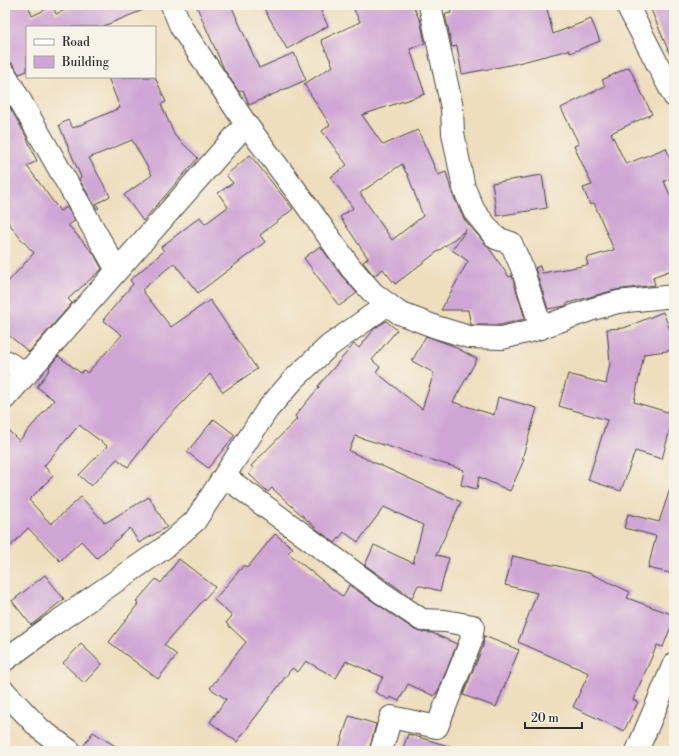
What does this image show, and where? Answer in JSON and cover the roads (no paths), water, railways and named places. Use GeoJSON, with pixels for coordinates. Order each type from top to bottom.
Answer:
{"type":"FeatureCollection","features":[{"type":"Feature","properties":{"kind":"street"},"geometry":{"type":"LineString","coordinates":[[172,5],[181,27],[246,124],[297,192],[350,268],[373,293],[399,313],[436,327],[469,337],[502,338],[542,328],[593,309],[618,302],[674,297]]}},
{"type":"Feature","properties":{"kind":"street"},"geometry":{"type":"LineString","coordinates":[[430,5],[452,108],[452,133],[464,188],[474,211],[496,238],[511,243],[522,268],[542,328]]}},
{"type":"Feature","properties":{"kind":"street"},"geometry":{"type":"LineString","coordinates":[[627,5],[674,96]]}},
{"type":"Feature","properties":{"kind":"street"},"geometry":{"type":"LineString","coordinates":[[5,74],[117,270]]}},
{"type":"Feature","properties":{"kind":"street"},"geometry":{"type":"LineString","coordinates":[[5,398],[246,124]]}},
{"type":"Feature","properties":{"kind":"street"},"geometry":{"type":"LineString","coordinates":[[5,660],[164,548],[195,521],[267,410],[294,379],[329,346],[388,304]]}},
{"type":"Feature","properties":{"kind":"street"},"geometry":{"type":"LineString","coordinates":[[5,361],[27,374]]}},
{"type":"Feature","properties":{"kind":"street"},"geometry":{"type":"LineString","coordinates":[[224,476],[382,593],[422,620],[446,621],[473,626],[471,641],[437,727],[391,717],[381,751]]}},
{"type":"Feature","properties":{"kind":"street"},"geometry":{"type":"LineString","coordinates":[[637,751],[674,664]]}},
{"type":"Feature","properties":{"kind":"street"},"geometry":{"type":"LineString","coordinates":[[5,692],[40,729],[70,751]]}}]}
